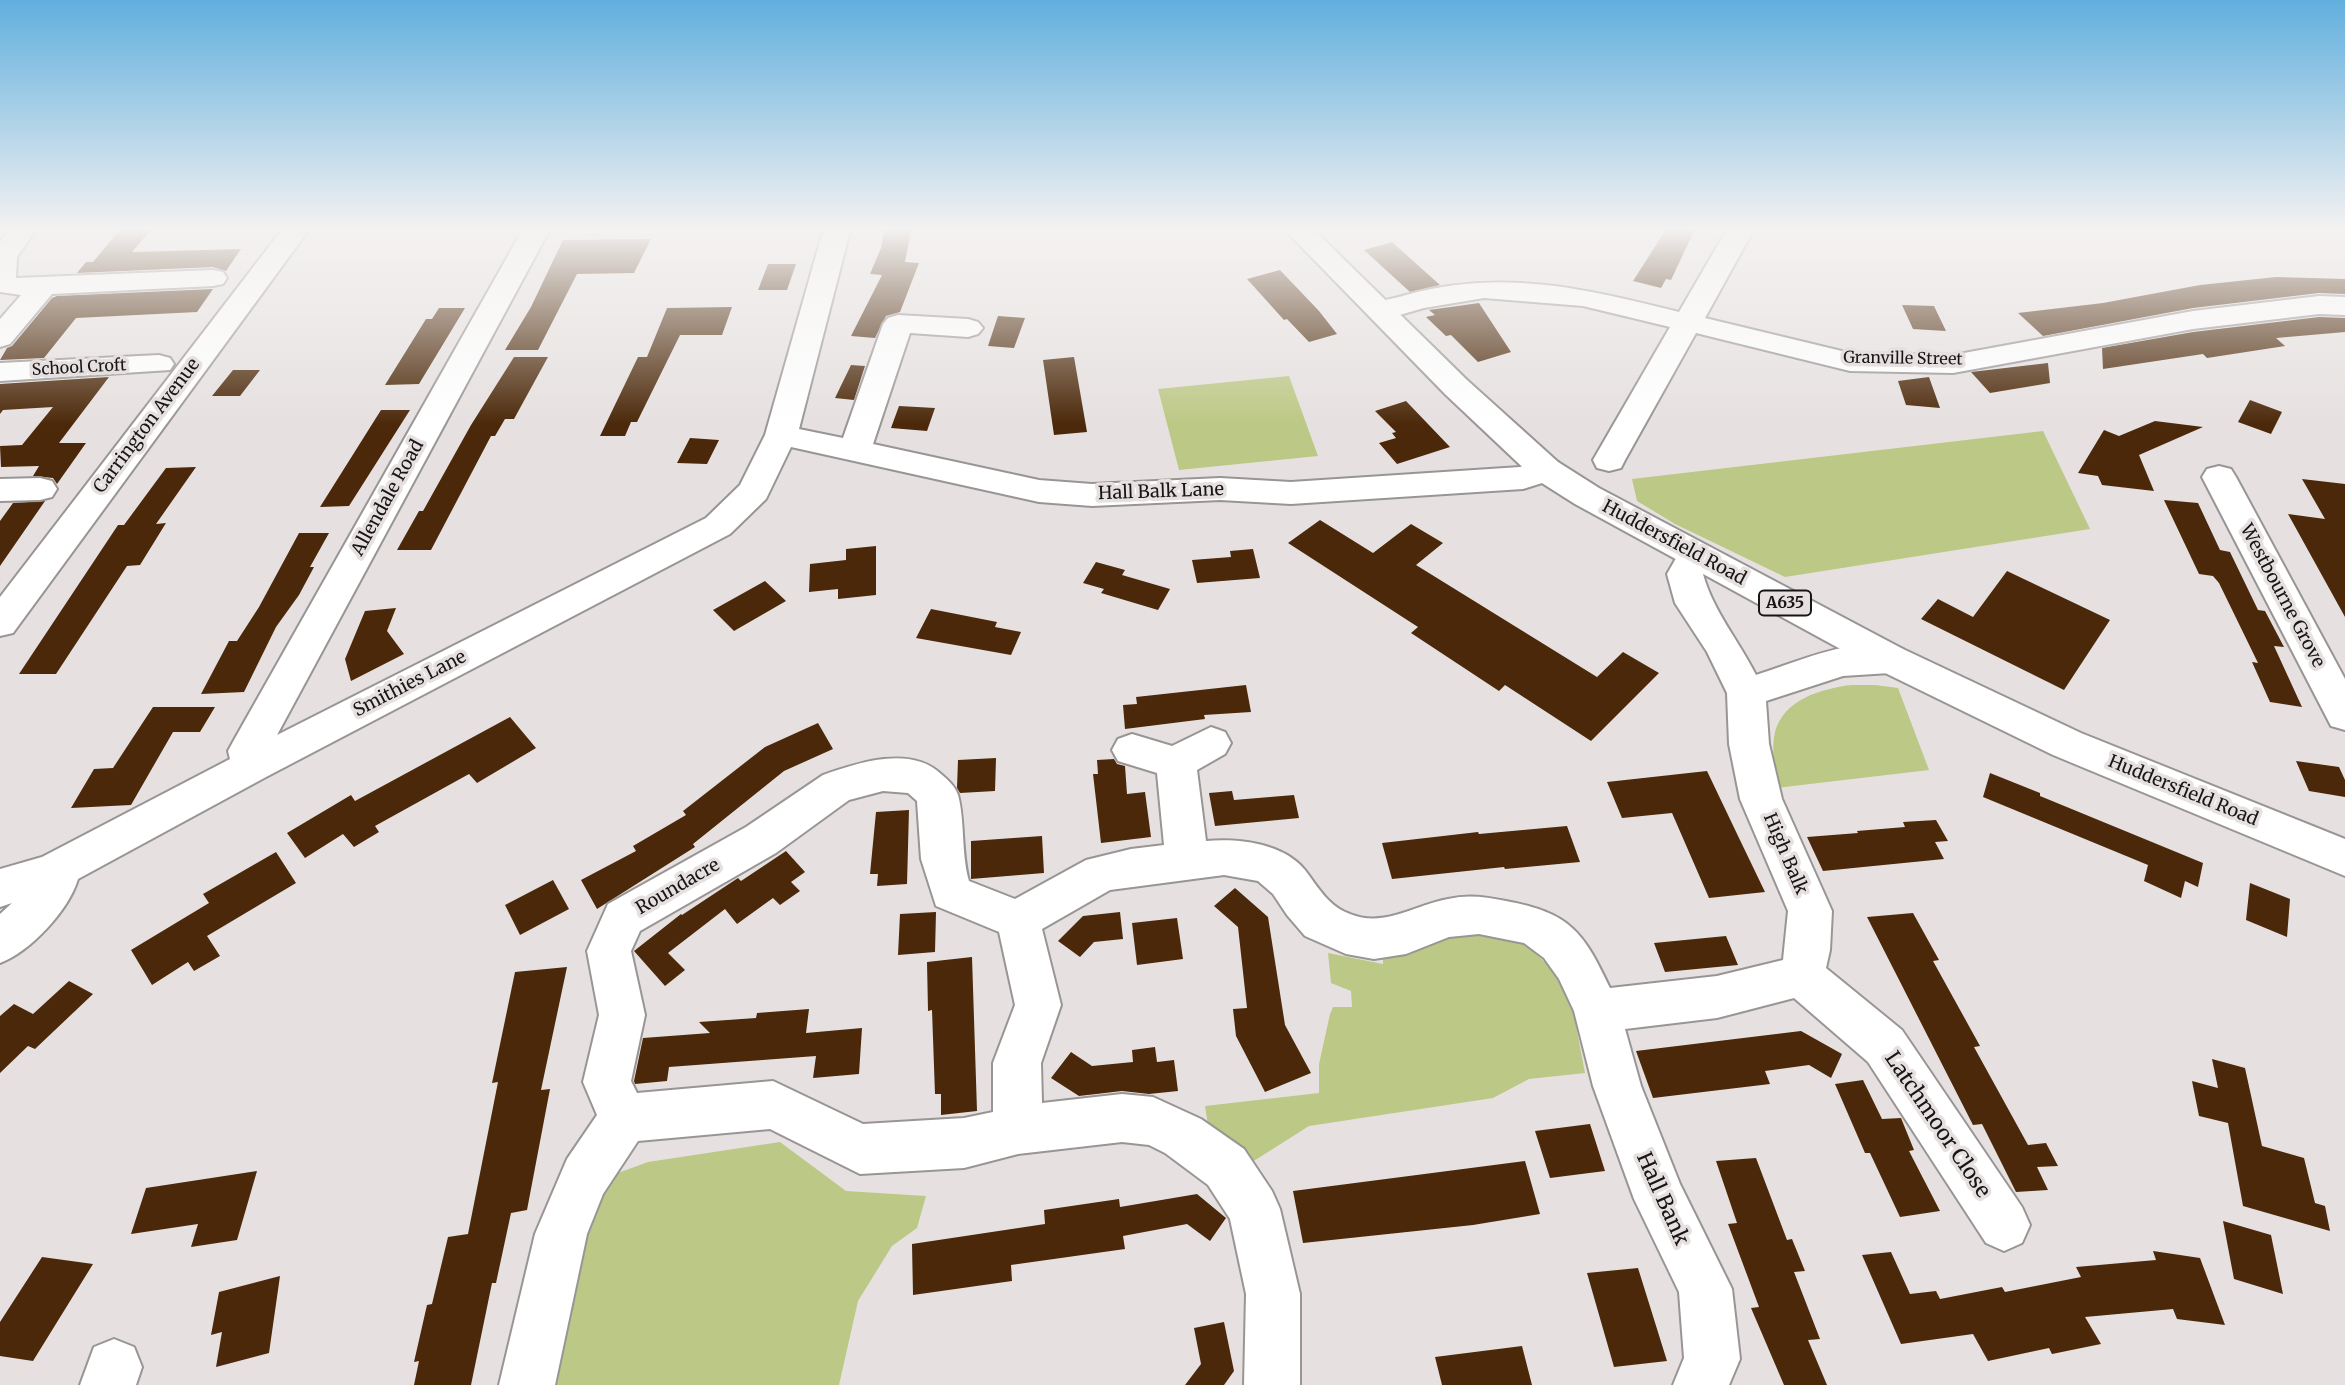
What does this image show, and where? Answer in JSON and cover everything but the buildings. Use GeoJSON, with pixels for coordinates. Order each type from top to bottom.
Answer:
{"type":"FeatureCollection","features":[{"type":"Feature","properties":{"kind":"main road"},"geometry":{"type":"LineString","coordinates":[[0,338],[36,296]]}},
{"type":"Feature","properties":{"kind":"main road","name":"Carrington Avenue"},"geometry":{"type":"LineString","coordinates":[[0,623],[246,296]]}},
{"type":"Feature","properties":{"kind":"main road","name":"Allendale Road"},"geometry":{"type":"LineString","coordinates":[[252,766],[248,751],[500,296]]}},
{"type":"Feature","properties":{"kind":"main road","name":"Smithies Lane"},"geometry":{"type":"LineString","coordinates":[[0,888],[53,872],[252,766],[718,526],[754,491],[781,435],[819,296]]}},
{"type":"Feature","properties":{"kind":"main road","name":"Huddersfield Road"},"geometry":{"type":"LineString","coordinates":[[1366,296],[1456,387],[1546,470],[1695,555],[1890,659],[2067,744],[2345,858]]}},
{"type":"Feature","properties":{"kind":"main road","name":"Granville Street"},"geometry":{"type":"LineString","coordinates":[[1382,311],[1445,296]]}},
{"type":"Feature","properties":{"kind":"main road","name":"Granville Street"},"geometry":{"type":"LineString","coordinates":[[1566,296],[1583,297],[1850,362],[1953,364],[2193,320],[2319,305],[2345,306]]}},
{"type":"Feature","properties":{"kind":"main road"},"geometry":{"type":"LineString","coordinates":[[1609,460],[1703,296]]}},
{"type":"Feature","properties":{"kind":"main road"},"geometry":{"type":"LineString","coordinates":[[855,451],[898,324],[968,328]]}},
{"type":"Feature","properties":{"kind":"main road","name":"School Croft"},"geometry":{"type":"LineString","coordinates":[[0,372],[166,354],[140,389]]}},
{"type":"Feature","properties":{"kind":"main road","name":"Hall Balk Lane"},"geometry":{"type":"LineString","coordinates":[[781,435],[1039,491],[1092,495],[1220,489],[1292,493],[1523,478],[1546,470]]}},
{"type":"Feature","properties":{"kind":"main road","name":"Westbourne Grove"},"geometry":{"type":"LineString","coordinates":[[2219,477],[2345,715]]}},
{"type":"Feature","properties":{"kind":"main road"},"geometry":{"type":"LineString","coordinates":[[0,490],[40,489]]}},
{"type":"Feature","properties":{"kind":"main road","name":"High Balk"},"geometry":{"type":"LineString","coordinates":[[1695,555],[1685,574],[1693,603],[1723,646],[1746,693],[1749,744],[1761,799],[1810,911],[1808,950],[1801,976]]}},
{"type":"Feature","properties":{"kind":"main road"},"geometry":{"type":"LineString","coordinates":[[1746,693],[1842,662],[1890,659]]}},
{"type":"Feature","properties":{"kind":"main road"},"geometry":{"type":"LineString","coordinates":[[1132,750],[1176,763],[1211,743]]}},
{"type":"Feature","properties":{"kind":"main road"},"geometry":{"type":"LineString","coordinates":[[1176,763],[1187,861]]}},
{"type":"Feature","properties":{"kind":"main road","name":"Roundacre"},"geometry":{"type":"LineString","coordinates":[[624,1118],[607,1082],[622,1015],[609,951],[624,918],[761,840],[837,787],[883,775],[918,777],[937,795],[942,859],[951,893],[1018,920]]}},
{"type":"Feature","properties":{"kind":"main road","name":"Hall Bank"},"geometry":{"type":"LineString","coordinates":[[1018,920],[1101,873],[1224,857],[1250,860],[1273,868],[1288,881],[1302,902],[1321,922],[1346,934],[1374,939],[1406,934],[1447,918],[1479,915],[1535,926],[1560,944],[1576,965],[1597,1011],[1617,1086],[1660,1199],[1704,1289],[1712,1359],[1701,1385]]}},
{"type":"Feature","properties":{"kind":"main road"},"geometry":{"type":"LineString","coordinates":[[0,943],[52,892],[57,880],[53,872]]}},
{"type":"Feature","properties":{"kind":"main road"},"geometry":{"type":"LineString","coordinates":[[1018,920],[1038,1005],[1017,1063],[1018,1130]]}},
{"type":"Feature","properties":{"kind":"main road"},"geometry":{"type":"LineString","coordinates":[[1597,1011],[1717,997],[1801,976]]}},
{"type":"Feature","properties":{"kind":"main road","name":"Latchmoor Close"},"geometry":{"type":"LineString","coordinates":[[1801,976],[1885,1046],[2004,1225]]}},
{"type":"Feature","properties":{"kind":"main road"},"geometry":{"type":"LineString","coordinates":[[527,1385],[561,1234],[585,1177],[624,1118],[773,1105],[860,1149],[964,1143],[1018,1130],[1122,1118],[1153,1121],[1183,1136],[1226,1167],[1254,1209],[1273,1294],[1272,1385]]}},
{"type":"Feature","properties":{"kind":"green space"},"geometry":{"type":"Polygon","coordinates":[[[1289,376],[1318,456],[1179,470],[1158,389],[1289,376]]]}},
{"type":"Feature","properties":{"kind":"green space"},"geometry":{"type":"Polygon","coordinates":[[[2043,431],[2090,529],[1785,577],[1675,524],[1637,501],[1632,479],[2043,431]]]}},
{"type":"Feature","properties":{"kind":"green space"},"geometry":{"type":"Polygon","coordinates":[[[1851,685],[1898,688],[1929,770],[1776,788],[1773,746],[1775,732],[1786,711],[1816,693],[1851,685]]]}},
{"type":"Feature","properties":{"kind":"green space"},"geometry":{"type":"Polygon","coordinates":[[[1478,926],[1527,944],[1547,965],[1571,1000],[1585,1073],[1529,1079],[1493,1098],[1309,1126],[1249,1164],[1211,1144],[1205,1106],[1319,1093],[1319,1064],[1330,1014],[1333,1007],[1352,1007],[1351,991],[1331,983],[1328,953],[1383,964],[1383,956],[1478,926]]]}},
{"type":"Feature","properties":{"kind":"green space"},"geometry":{"type":"Polygon","coordinates":[[[780,1142],[846,1191],[926,1196],[917,1228],[892,1246],[858,1301],[839,1385],[542,1385],[563,1287],[607,1177],[648,1162],[780,1142]]]}}]}
